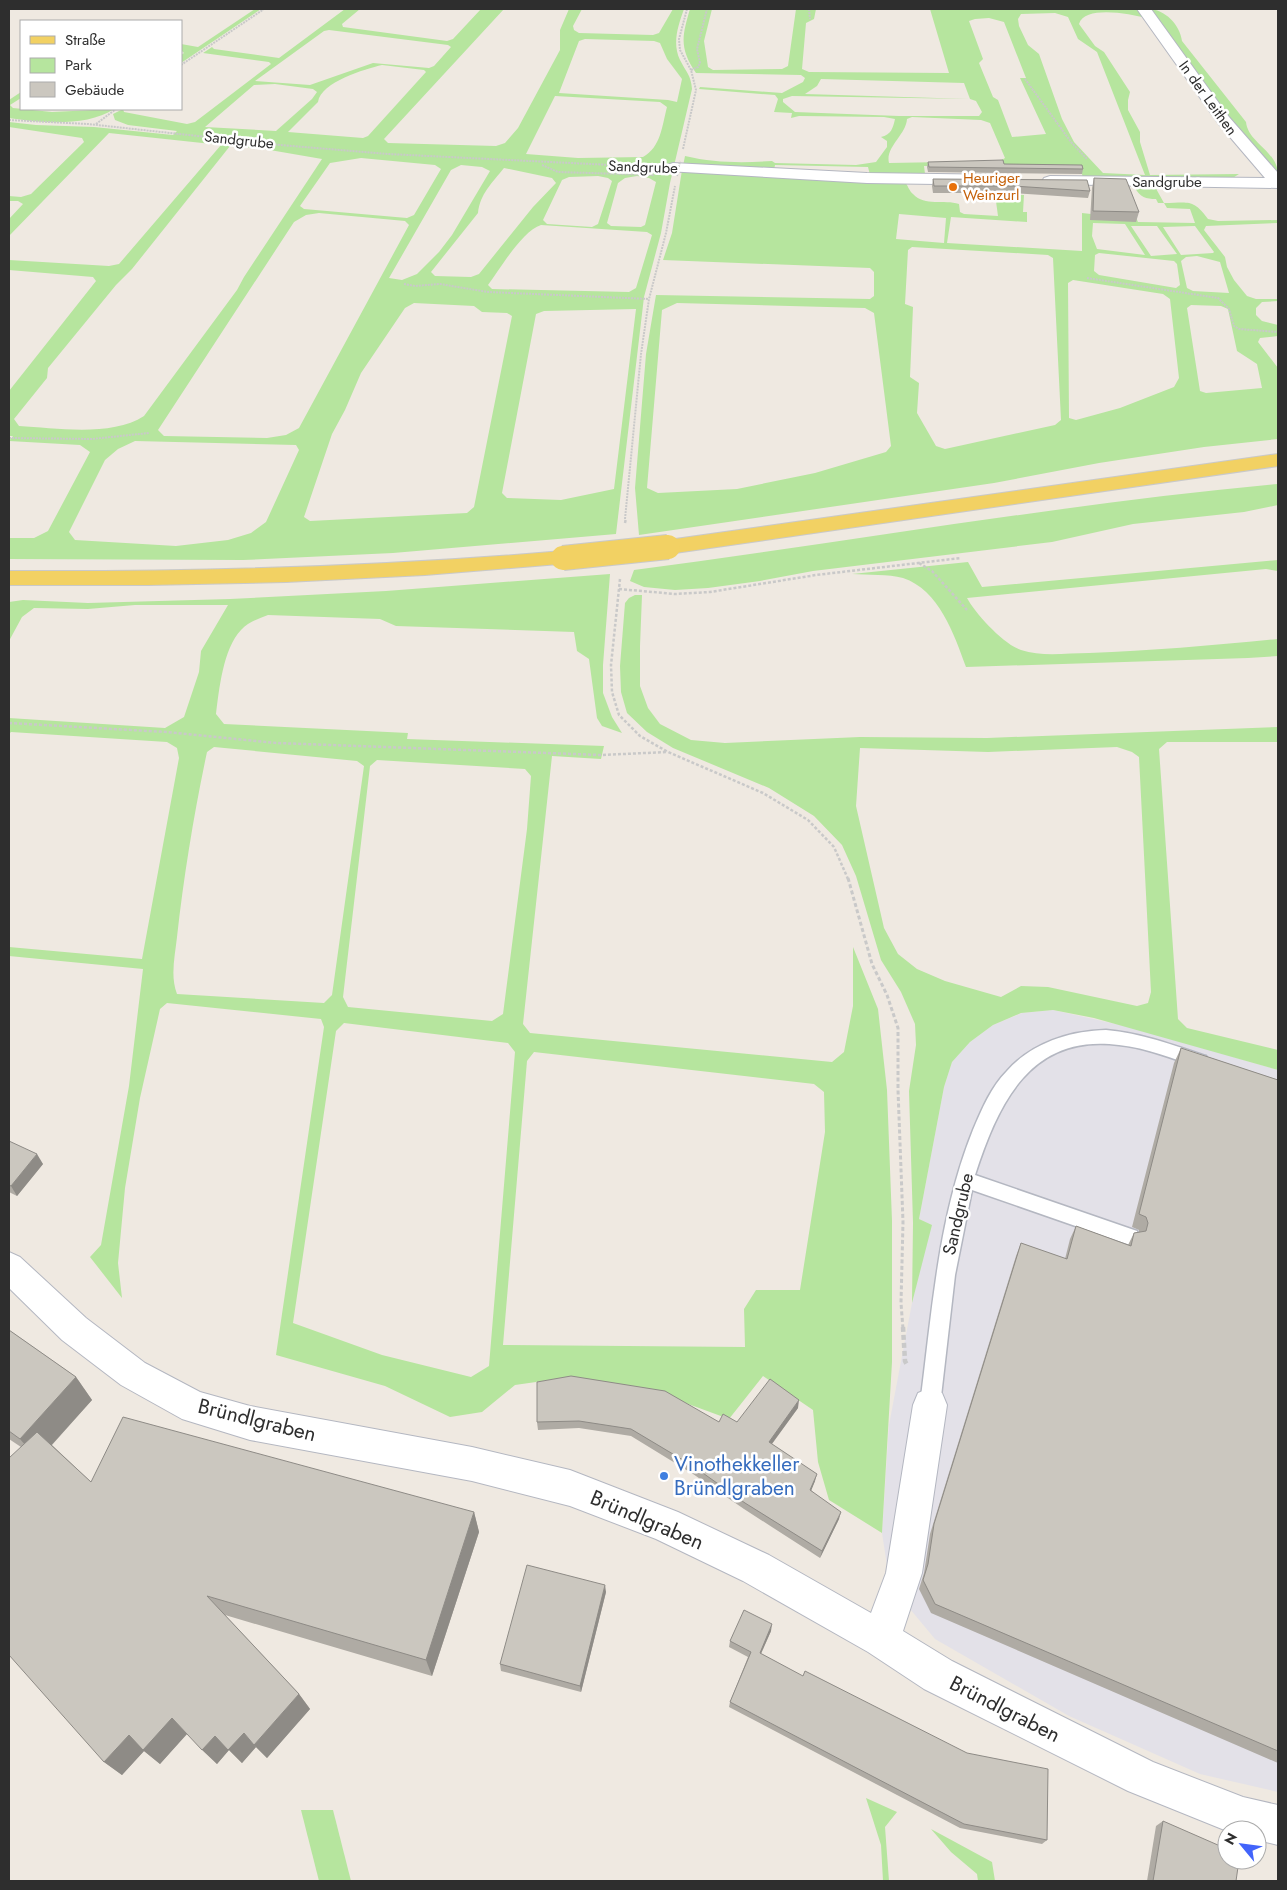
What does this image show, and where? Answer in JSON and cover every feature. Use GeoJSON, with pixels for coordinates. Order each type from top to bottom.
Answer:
{"type":"FeatureCollection","features":[{"type":"Feature","properties":{"kind":"main road"},"geometry":{"type":"LineString","coordinates":[[9,578],[192,579],[266,577],[389,571],[563,558],[668,547],[1278,460]]}},
{"type":"Feature","properties":{"kind":"street","name":"In der Leithen"},"geometry":{"type":"LineString","coordinates":[[1144,9],[1236,138],[1278,182]]}},
{"type":"Feature","properties":{"kind":"street","name":"Sandgrube"},"geometry":{"type":"LineString","coordinates":[[676,169],[867,178],[1018,180]]}},
{"type":"Feature","properties":{"kind":"street","name":"Sandgrube"},"geometry":{"type":"LineString","coordinates":[[1038,180],[1278,182]]}},
{"type":"Feature","properties":{"kind":"street","name":"Bründlgraben"},"geometry":{"type":"LineString","coordinates":[[9,1267],[74,1328],[133,1374],[194,1407],[250,1423],[472,1464],[570,1488],[664,1525],[756,1568],[881,1639],[938,1675],[1142,1777],[1243,1817],[1278,1825]]}},
{"type":"Feature","properties":{"kind":"street","name":"Sandgrube"},"geometry":{"type":"LineString","coordinates":[[881,1639],[904,1573],[930,1405]]}},
{"type":"Feature","properties":{"kind":"lane","name":"Sandgrube"},"geometry":{"type":"LineString","coordinates":[[930,1405],[938,1350],[942,1293],[952,1228],[964,1179],[987,1117],[1005,1086],[1032,1059],[1066,1041],[1096,1036],[1135,1041],[1216,1066]]}},
{"type":"Feature","properties":{"kind":"lane"},"geometry":{"type":"LineString","coordinates":[[964,1179],[1130,1237]]}},
{"type":"Feature","properties":{"kind":"path"},"geometry":{"type":"LineString","coordinates":[[182,64],[264,9]]}},
{"type":"Feature","properties":{"kind":"path"},"geometry":{"type":"LineString","coordinates":[[682,152],[696,90],[691,70],[684,60],[679,40],[687,9]]}},
{"type":"Feature","properties":{"kind":"path"},"geometry":{"type":"LineString","coordinates":[[691,70],[698,67],[700,62],[697,49],[698,38],[707,9]]}},
{"type":"Feature","properties":{"kind":"path"},"geometry":{"type":"LineString","coordinates":[[809,9],[810,19]]}},
{"type":"Feature","properties":{"kind":"path"},"geometry":{"type":"LineString","coordinates":[[1024,79],[1071,142],[1108,182]]}},
{"type":"Feature","properties":{"kind":"path"},"geometry":{"type":"LineString","coordinates":[[96,124],[115,110]]}},
{"type":"Feature","properties":{"kind":"path","name":"Sandgrube"},"geometry":{"type":"LineString","coordinates":[[9,120],[39,123],[96,124],[283,145],[538,163],[676,169]]}},
{"type":"Feature","properties":{"kind":"path"},"geometry":{"type":"LineString","coordinates":[[538,163],[558,172],[622,172],[656,175]]}},
{"type":"Feature","properties":{"kind":"path"},"geometry":{"type":"LineString","coordinates":[[624,530],[641,354],[649,299],[666,233],[676,169]]}},
{"type":"Feature","properties":{"kind":"path"},"geometry":{"type":"LineString","coordinates":[[1087,278],[1218,298],[1226,302],[1230,308],[1234,326],[1246,330],[1278,332]]}},
{"type":"Feature","properties":{"kind":"path"},"geometry":{"type":"LineString","coordinates":[[404,284],[415,286],[440,284],[488,292],[649,299]]}},
{"type":"Feature","properties":{"kind":"path"},"geometry":{"type":"LineString","coordinates":[[9,438],[92,438],[149,433]]}},
{"type":"Feature","properties":{"kind":"path"},"geometry":{"type":"LineString","coordinates":[[619,589],[675,594],[710,592],[816,575],[961,558]]}},
{"type":"Feature","properties":{"kind":"path"},"geometry":{"type":"LineString","coordinates":[[919,563],[932,571],[967,610]]}},
{"type":"Feature","properties":{"kind":"path"},"geometry":{"type":"LineString","coordinates":[[621,569],[611,665],[612,692],[619,715],[640,736],[668,752],[763,793],[808,820],[834,847],[848,877],[872,964],[887,995],[898,1028],[898,1090],[903,1222],[901,1303],[905,1361],[930,1405]]}},
{"type":"Feature","properties":{"kind":"path"},"geometry":{"type":"LineString","coordinates":[[9,723],[166,732],[277,743],[601,755],[668,752]]}},
{"type":"Feature","properties":{"kind":"shaded area"},"geometry":{"type":"Polygon","coordinates":[[[1053,1010],[1138,1029],[1278,1070],[1278,1792],[1200,1774],[1069,1716],[935,1639],[890,1585],[882,1533],[889,1425],[912,1303],[931,1225],[919,1219],[944,1087],[952,1062],[970,1042],[993,1025],[1022,1013],[1053,1010]]]}},
{"type":"Feature","properties":{"kind":"green space"},"geometry":{"type":"Polygon","coordinates":[[[255,9],[261,9],[182,62],[182,54],[184,53],[182,51],[182,44],[198,47],[255,9]]]}},
{"type":"Feature","properties":{"kind":"green space"},"geometry":{"type":"Polygon","coordinates":[[[345,9],[360,9],[342,24],[343,27],[447,41],[453,39],[481,9],[504,9],[384,139],[388,143],[496,146],[505,143],[518,128],[560,50],[560,30],[569,9],[582,9],[573,26],[574,30],[579,33],[653,35],[659,33],[673,9],[684,9],[678,28],[676,47],[692,89],[670,183],[661,233],[644,297],[616,534],[393,553],[243,560],[9,559],[9,538],[34,538],[48,531],[90,452],[80,445],[9,441],[13,436],[9,436],[9,391],[96,281],[93,277],[9,270],[9,260],[109,266],[119,264],[221,145],[109,133],[9,236],[9,219],[23,204],[18,201],[9,201],[9,196],[21,197],[31,194],[84,142],[82,138],[9,127],[9,122],[94,127],[173,135],[177,131],[128,125],[115,120],[113,114],[123,110],[124,112],[187,124],[195,122],[271,64],[269,62],[203,53],[212,47],[214,49],[279,58],[345,9]],[[329,30],[324,31],[255,81],[310,85],[373,63],[429,68],[434,66],[451,47],[448,45],[329,30]],[[585,39],[579,41],[559,93],[677,102],[682,79],[667,59],[660,43],[654,41],[585,39]],[[382,65],[365,70],[327,88],[318,102],[288,132],[363,138],[368,136],[426,72],[424,70],[382,65]],[[275,84],[254,85],[205,127],[276,131],[312,99],[317,92],[313,89],[275,84]],[[555,96],[526,154],[578,158],[643,157],[654,148],[657,142],[667,107],[660,102],[555,96]],[[230,146],[132,269],[116,285],[48,368],[47,378],[14,419],[19,426],[83,430],[100,429],[131,423],[144,416],[237,290],[322,159],[264,149],[230,146]],[[361,158],[330,163],[300,206],[304,209],[407,218],[414,215],[441,169],[435,165],[361,158]],[[461,165],[451,170],[389,278],[402,280],[417,274],[439,252],[452,235],[490,171],[482,167],[461,165]],[[504,168],[484,194],[478,213],[431,272],[435,276],[471,277],[479,274],[533,207],[556,183],[552,178],[504,168]],[[598,176],[569,177],[562,180],[543,220],[547,224],[592,227],[598,224],[612,181],[598,176]],[[637,176],[625,178],[618,183],[607,223],[611,226],[641,227],[645,225],[656,182],[649,178],[637,176]],[[319,213],[306,215],[294,222],[158,430],[164,436],[267,438],[286,435],[299,428],[409,225],[405,221],[319,213]],[[541,225],[526,235],[488,285],[492,289],[629,292],[636,288],[652,235],[647,232],[541,225]],[[414,303],[405,308],[361,373],[332,434],[304,517],[310,521],[467,513],[474,507],[512,316],[507,313],[482,312],[474,306],[414,303]],[[636,309],[544,311],[536,314],[502,493],[507,498],[561,500],[614,489],[636,309]],[[135,441],[118,449],[105,460],[69,532],[75,540],[176,546],[228,540],[251,533],[266,522],[299,450],[296,445],[135,441]]]}},
{"type":"Feature","properties":{"kind":"green space"},"geometry":{"type":"Polygon","coordinates":[[[690,9],[712,9],[704,41],[708,67],[713,70],[782,69],[788,66],[796,9],[816,9],[814,19],[806,23],[802,69],[809,72],[949,73],[930,9],[1139,9],[1146,18],[1109,12],[1090,14],[1083,18],[1079,24],[1095,46],[1104,52],[1130,92],[1128,110],[1140,132],[1140,142],[1150,175],[1239,174],[1231,179],[1083,178],[1081,170],[924,166],[925,174],[870,175],[868,167],[775,165],[774,170],[683,166],[685,156],[729,162],[772,161],[775,163],[856,165],[876,162],[887,147],[887,141],[881,137],[891,131],[895,119],[884,117],[799,116],[791,118],[792,113],[774,112],[778,99],[775,95],[699,89],[700,87],[782,93],[803,82],[805,78],[801,75],[696,73],[685,49],[684,35],[690,9]],[[1055,13],[1021,14],[1018,19],[1019,26],[1028,45],[1039,54],[1062,119],[1074,142],[1103,173],[1145,175],[1097,52],[1078,39],[1068,17],[1055,13]],[[989,18],[969,21],[983,59],[979,63],[993,97],[998,100],[1012,137],[1046,134],[1020,78],[1026,78],[1004,22],[989,18]],[[821,79],[817,86],[805,94],[970,99],[964,83],[821,79]],[[792,96],[783,99],[783,102],[795,112],[899,116],[979,116],[982,112],[976,101],[970,99],[792,96]],[[912,117],[907,119],[906,125],[890,152],[889,163],[1000,161],[1005,158],[990,123],[981,120],[912,117]]]}},
{"type":"Feature","properties":{"kind":"green space"},"geometry":{"type":"Polygon","coordinates":[[[1148,9],[1166,15],[1175,24],[1182,41],[1246,122],[1252,136],[1273,160],[1277,167],[1278,175],[1241,138],[1208,96],[1148,9]]]}},
{"type":"Feature","properties":{"kind":"green space"},"geometry":{"type":"Polygon","coordinates":[[[20,93],[20,99],[10,105],[20,110],[52,112],[112,110],[91,119],[77,121],[35,121],[9,118],[9,100],[20,93]]]}},
{"type":"Feature","properties":{"kind":"green space"},"geometry":{"type":"Polygon","coordinates":[[[682,170],[904,181],[918,198],[929,202],[959,204],[960,212],[964,214],[998,216],[995,194],[1024,195],[1023,212],[1027,212],[1027,222],[951,217],[947,243],[1082,251],[1082,213],[1091,214],[1091,220],[1101,211],[1091,211],[1092,198],[1132,208],[1138,222],[1195,223],[1190,209],[1167,208],[1164,203],[1189,203],[1203,212],[1208,219],[1218,221],[1278,220],[1278,223],[1206,226],[1204,230],[1225,257],[1227,267],[1234,280],[1247,296],[1256,299],[1278,299],[1278,301],[1262,302],[1256,308],[1256,315],[1262,321],[1278,325],[1278,336],[1260,338],[1258,342],[1278,368],[1278,439],[1204,447],[1099,463],[994,483],[639,535],[635,488],[646,354],[656,295],[870,299],[874,296],[874,272],[870,268],[663,260],[672,233],[682,170]],[[899,214],[896,239],[944,243],[946,218],[899,214]],[[1093,223],[1092,236],[1097,249],[1145,255],[1125,224],[1093,223]],[[1131,226],[1151,256],[1177,254],[1157,226],[1131,226]],[[1195,226],[1163,227],[1181,255],[1214,252],[1195,226]],[[912,247],[908,250],[905,304],[913,307],[910,377],[919,383],[917,413],[936,446],[945,449],[1055,425],[1061,420],[1053,258],[1048,255],[912,247]],[[1099,253],[1095,255],[1094,271],[1099,275],[1176,288],[1180,285],[1177,264],[1174,261],[1099,253]],[[1197,256],[1186,257],[1181,261],[1187,288],[1193,291],[1229,293],[1220,262],[1197,256]],[[1073,280],[1068,283],[1069,418],[1076,420],[1120,408],[1174,387],[1179,378],[1170,299],[1163,294],[1073,280]],[[677,303],[662,310],[647,488],[658,493],[737,489],[815,473],[886,452],[891,446],[874,313],[865,308],[677,303]],[[1191,305],[1187,308],[1200,391],[1206,393],[1262,388],[1257,364],[1237,351],[1228,309],[1221,306],[1191,305]]]}},
{"type":"Feature","properties":{"kind":"green space"},"geometry":{"type":"Polygon","coordinates":[[[1154,185],[1164,203],[1158,203],[1156,199],[1144,197],[1135,188],[1154,185]]]}},
{"type":"Feature","properties":{"kind":"green space"},"geometry":{"type":"Polygon","coordinates":[[[1278,484],[1278,505],[1244,512],[1133,524],[1052,542],[813,571],[708,588],[675,590],[644,587],[630,581],[634,570],[1116,502],[1278,484]]]}},
{"type":"Feature","properties":{"kind":"green space"},"geometry":{"type":"Polygon","coordinates":[[[1278,560],[1278,571],[1266,569],[967,598],[976,612],[998,635],[1014,647],[1029,652],[1054,654],[1113,652],[1184,648],[1278,639],[1278,656],[1248,658],[966,667],[944,615],[926,592],[916,584],[903,578],[884,575],[852,574],[968,562],[982,587],[1278,560]]]}},
{"type":"Feature","properties":{"kind":"green space"},"geometry":{"type":"Polygon","coordinates":[[[610,574],[603,665],[603,693],[612,717],[622,733],[602,726],[597,718],[589,659],[577,651],[574,632],[396,626],[380,619],[268,615],[247,625],[235,638],[226,659],[220,682],[216,714],[224,724],[408,733],[407,739],[604,746],[601,759],[552,756],[523,1024],[530,1033],[832,1062],[844,1052],[853,1006],[853,947],[878,1009],[887,1090],[892,1221],[892,1362],[882,1533],[829,1500],[818,1462],[813,1410],[763,1376],[729,1419],[650,1390],[571,1377],[515,1385],[482,1412],[450,1417],[385,1386],[276,1355],[324,1027],[321,1019],[167,1003],[160,1009],[140,1098],[125,1188],[118,1263],[122,1298],[90,1257],[101,1245],[129,1086],[143,969],[9,956],[9,947],[142,959],[179,758],[177,748],[167,742],[11,732],[9,734],[9,718],[165,728],[184,717],[199,672],[201,651],[228,605],[135,605],[88,609],[34,608],[22,617],[9,641],[9,602],[23,600],[88,603],[230,599],[386,591],[610,574]],[[214,747],[207,752],[186,867],[180,914],[174,966],[177,994],[324,1003],[332,995],[364,766],[357,761],[214,747]],[[377,760],[370,766],[343,997],[348,1007],[492,1021],[503,1014],[527,829],[531,776],[525,769],[377,760]],[[344,1023],[336,1031],[293,1323],[382,1355],[471,1377],[489,1366],[515,1052],[508,1043],[344,1023]],[[534,1052],[527,1061],[503,1345],[745,1347],[744,1309],[756,1290],[800,1290],[825,1132],[824,1092],[814,1084],[534,1052]]]}},
{"type":"Feature","properties":{"kind":"green space"},"geometry":{"type":"Polygon","coordinates":[[[635,595],[642,595],[640,686],[648,708],[660,724],[691,740],[725,743],[860,737],[987,738],[1278,727],[1278,742],[1167,742],[1159,749],[1178,1019],[1187,1028],[1278,1050],[1278,1070],[1094,1018],[1053,1010],[1021,1013],[993,1025],[970,1042],[952,1062],[944,1087],[919,1219],[932,1225],[912,1303],[913,1223],[909,1091],[916,1045],[915,1024],[901,992],[881,960],[856,876],[842,845],[814,816],[769,788],[673,748],[647,732],[627,713],[621,692],[620,666],[625,603],[635,595]],[[1117,747],[988,752],[860,748],[856,806],[884,928],[898,954],[917,969],[945,981],[1001,997],[1021,986],[1048,987],[1137,1006],[1148,1003],[1151,992],[1139,757],[1132,752],[1117,747]]]}},
{"type":"Feature","properties":{"kind":"green space"},"geometry":{"type":"Polygon","coordinates":[[[866,1798],[897,1812],[885,1827],[889,1881],[883,1881],[881,1845],[866,1798]]]}},
{"type":"Feature","properties":{"kind":"green space"},"geometry":{"type":"Polygon","coordinates":[[[301,1810],[333,1810],[351,1881],[319,1881],[301,1810]]]}},
{"type":"Feature","properties":{"kind":"green space"},"geometry":{"type":"Polygon","coordinates":[[[931,1829],[992,1862],[995,1881],[978,1881],[977,1874],[951,1852],[931,1829]]]}},
{"type":"Feature","properties":{"kind":"building"},"geometry":{"type":"Polygon","coordinates":[[[1003,160],[1004,164],[1082,165],[1083,169],[929,167],[928,162],[1003,160]]]}},
{"type":"Feature","properties":{"kind":"building"},"geometry":{"type":"Polygon","coordinates":[[[1094,178],[1126,179],[1139,212],[1093,211],[1094,178]]]}},
{"type":"Feature","properties":{"kind":"building"},"geometry":{"type":"Polygon","coordinates":[[[933,179],[1087,180],[1090,191],[1013,186],[934,186],[933,179]]]}},
{"type":"Feature","properties":{"kind":"building"},"geometry":{"type":"Polygon","coordinates":[[[1181,1048],[1278,1080],[1278,1751],[935,1604],[923,1580],[928,1564],[934,1524],[1021,1243],[1067,1259],[1076,1226],[1131,1246],[1134,1233],[1146,1231],[1148,1223],[1146,1217],[1139,1214],[1181,1048]]]}},
{"type":"Feature","properties":{"kind":"building"},"geometry":{"type":"Polygon","coordinates":[[[9,1141],[37,1154],[11,1186],[9,1185],[9,1141]]]}},
{"type":"Feature","properties":{"kind":"building"},"geometry":{"type":"Polygon","coordinates":[[[9,1330],[76,1377],[20,1439],[9,1431],[9,1330]]]}},
{"type":"Feature","properties":{"kind":"building"},"geometry":{"type":"Polygon","coordinates":[[[571,1376],[665,1391],[719,1422],[723,1414],[737,1422],[770,1379],[799,1400],[769,1442],[817,1474],[810,1490],[841,1512],[822,1551],[745,1503],[693,1466],[631,1429],[579,1421],[537,1422],[537,1382],[571,1376]]]}},
{"type":"Feature","properties":{"kind":"building"},"geometry":{"type":"Polygon","coordinates":[[[123,1417],[474,1512],[426,1660],[207,1596],[299,1694],[254,1745],[244,1733],[228,1750],[215,1736],[202,1750],[172,1718],[143,1750],[129,1735],[104,1762],[9,1655],[9,1458],[37,1432],[91,1482],[123,1417]]]}},
{"type":"Feature","properties":{"kind":"building"},"geometry":{"type":"Polygon","coordinates":[[[527,1565],[605,1585],[580,1686],[500,1664],[527,1565]]]}},
{"type":"Feature","properties":{"kind":"building"},"geometry":{"type":"Polygon","coordinates":[[[744,1610],[772,1624],[760,1653],[803,1676],[805,1671],[967,1753],[1048,1769],[1047,1840],[964,1824],[730,1702],[751,1652],[730,1641],[744,1610]]]}},
{"type":"Feature","properties":{"kind":"building"},"geometry":{"type":"Polygon","coordinates":[[[1163,1821],[1217,1845],[1217,1870],[1238,1870],[1236,1881],[1153,1881],[1163,1821]]]}},
{"type":"Feature","properties":{"kind":"place","name":"Heuriger Weinzurl"},"geometry":{"type":"Point","coordinates":[953,187]}},
{"type":"Feature","properties":{"kind":"place","name":"Vinothekkeller Bründlgraben"},"geometry":{"type":"Point","coordinates":[664,1476]}}]}
